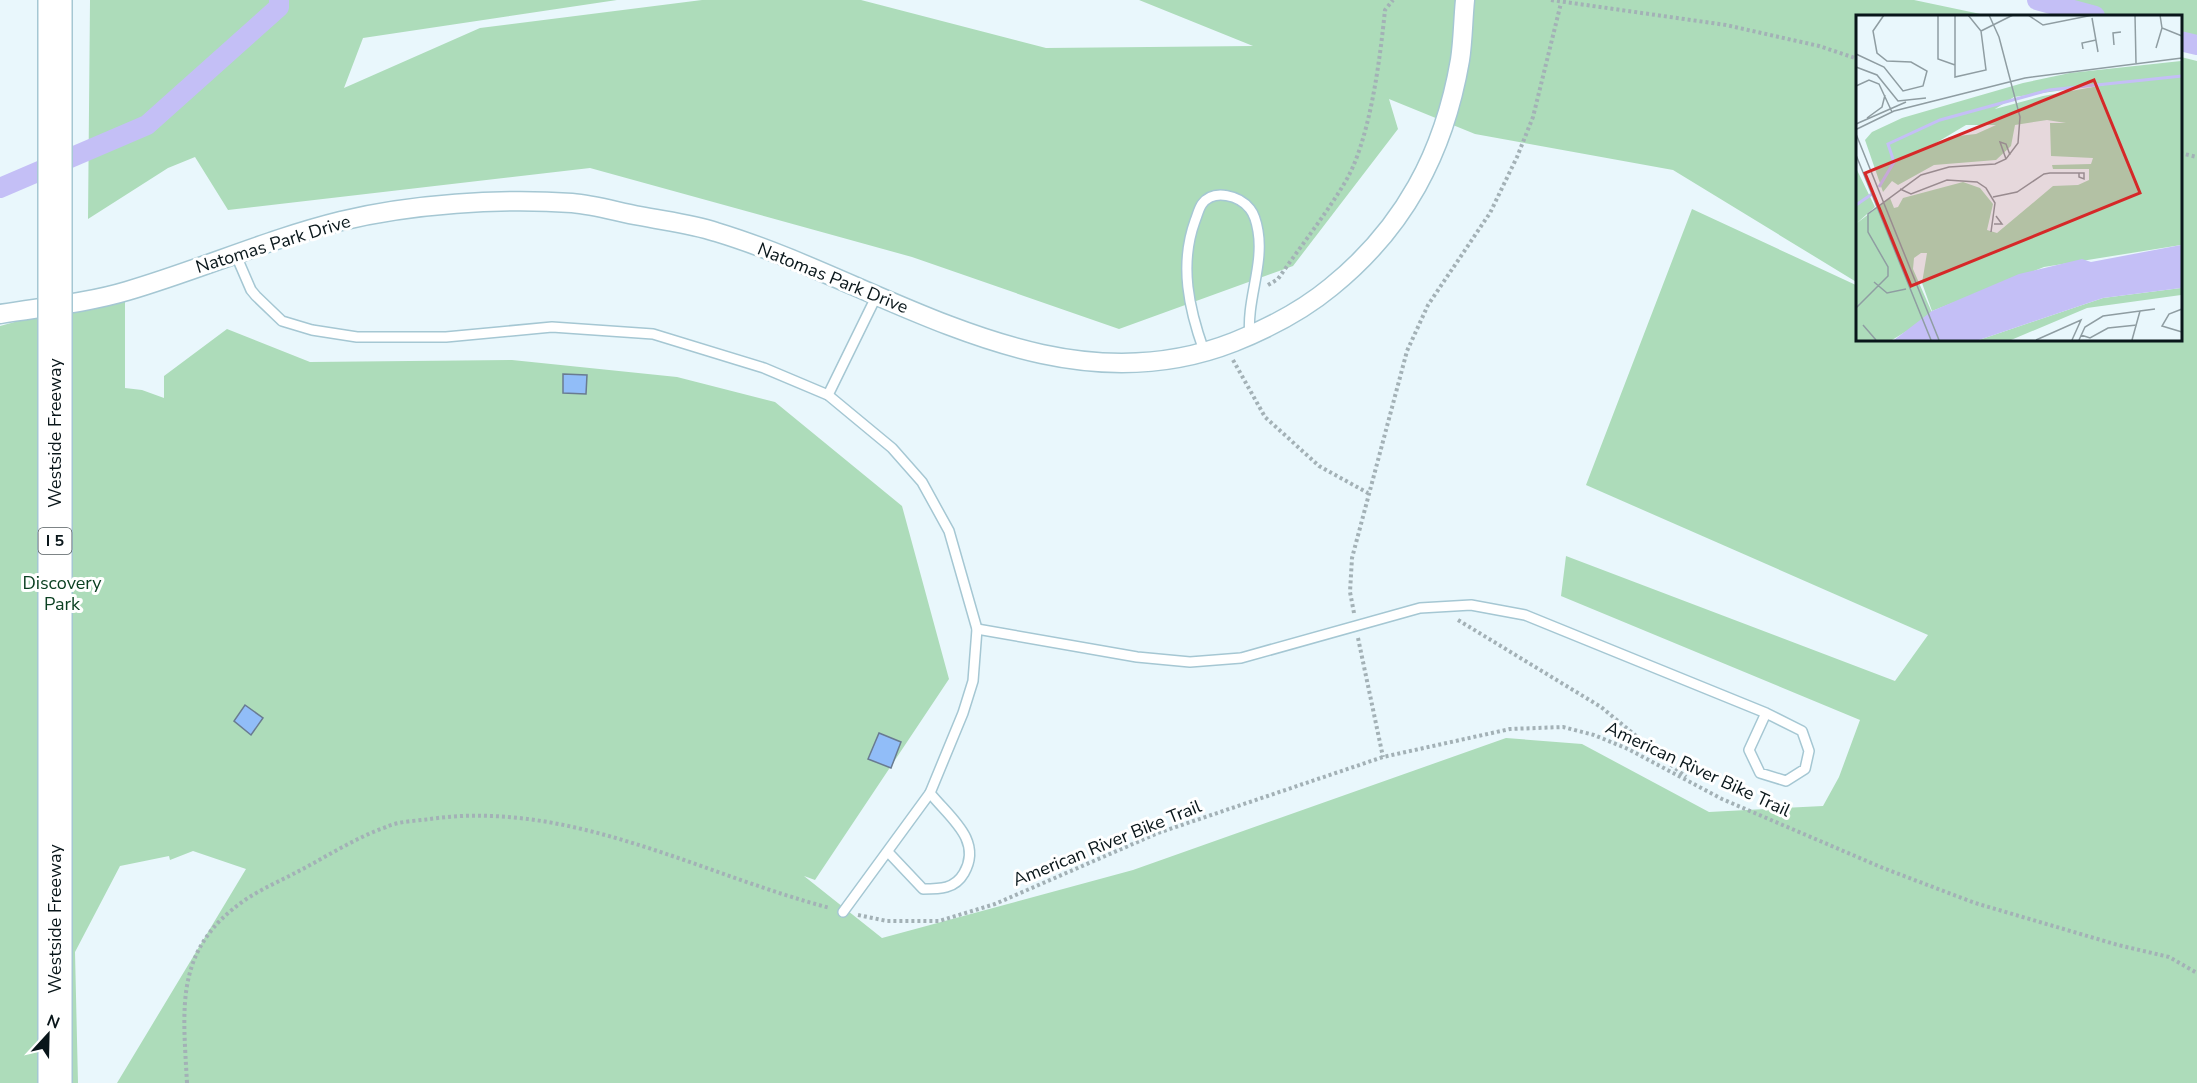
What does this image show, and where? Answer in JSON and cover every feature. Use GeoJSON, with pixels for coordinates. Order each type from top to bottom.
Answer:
{"type":"FeatureCollection","features":[{"type":"Feature","properties":{"kind":"highway","name":"Westside Freeway"},"geometry":{"type":"LineString","coordinates":[[55,0],[55,1083]]}},
{"type":"Feature","properties":{"kind":"street","name":"Natomas Park Drive"},"geometry":{"type":"LineString","coordinates":[[0,314],[125,292],[235,253],[343,220],[458,203],[574,203],[715,231],[940,322],[1047,357],[1095,363],[1152,362],[1204,354],[1250,336],[1311,304],[1355,267],[1391,229],[1416,190],[1435,150],[1460,60],[1465,0]]}},
{"type":"Feature","properties":{"kind":"lane"},"geometry":{"type":"LineString","coordinates":[[1204,354],[1192,317],[1186,269],[1192,231],[1202,203],[1217,195],[1233,196],[1251,210],[1258,232],[1257,266],[1248,317],[1250,336]]}},
{"type":"Feature","properties":{"kind":"lane"},"geometry":{"type":"LineString","coordinates":[[235,253],[251,290],[256,296],[282,321],[312,330],[368,337],[446,337],[552,327],[653,334],[764,368],[828,394],[892,448],[922,482],[949,531],[977,629],[973,681],[963,713],[930,793],[843,912]]}},
{"type":"Feature","properties":{"kind":"lane"},"geometry":{"type":"LineString","coordinates":[[828,394],[877,295]]}},
{"type":"Feature","properties":{"kind":"lane"},"geometry":{"type":"LineString","coordinates":[[977,629],[1137,657],[1190,662],[1241,658],[1420,608],[1471,605],[1525,615],[1766,713],[1802,731],[1809,751],[1805,770],[1786,781],[1760,773],[1749,750],[1766,713]]}},
{"type":"Feature","properties":{"kind":"lane"},"geometry":{"type":"LineString","coordinates":[[888,852],[923,889],[942,889],[959,882],[970,863],[970,845],[964,831],[930,793]]}},
{"type":"Feature","properties":{"kind":"path"},"geometry":{"type":"LineString","coordinates":[[1251,298],[1278,279],[1345,183],[1360,146],[1371,99],[1385,10],[1393,0]]}},
{"type":"Feature","properties":{"kind":"path"},"geometry":{"type":"LineString","coordinates":[[1551,0],[1632,10],[1726,26],[1819,46],[1856,58]]}},
{"type":"Feature","properties":{"kind":"path"},"geometry":{"type":"LineString","coordinates":[[1383,757],[1350,592],[1352,558],[1407,351],[1428,305],[1490,213],[1517,157],[1533,117],[1561,3]]}},
{"type":"Feature","properties":{"kind":"path"},"geometry":{"type":"LineString","coordinates":[[2182,153],[2197,158]]}},
{"type":"Feature","properties":{"kind":"path"},"geometry":{"type":"LineString","coordinates":[[1225,346],[1265,417],[1319,466],[1368,493]]}},
{"type":"Feature","properties":{"kind":"path"},"geometry":{"type":"LineString","coordinates":[[1420,608],[1457,620],[1600,707],[1692,782]]}},
{"type":"Feature","properties":{"kind":"path","name":"American River Bike Trail"},"geometry":{"type":"LineString","coordinates":[[187,1083],[186,989],[192,963],[205,936],[246,899],[387,826],[452,816],[525,819],[562,825],[609,836],[790,898],[843,912],[888,921],[939,921],[995,904],[1158,833],[1383,757],[1510,729],[1563,727],[1594,735],[1628,749],[1722,798],[1863,859],[1975,903],[2118,945],[2169,957],[2197,973]]}},
{"type":"Feature","properties":{"kind":"green space"},"geometry":{"type":"Polygon","coordinates":[[[90,0],[617,0],[363,38],[344,88],[480,28],[702,0],[861,0],[1046,48],[1253,46],[1139,0],[1914,0],[1985,15],[1856,15],[1856,282],[1673,170],[1475,134],[1389,99],[1398,129],[1293,266],[1119,329],[912,257],[590,168],[228,210],[195,157],[168,168],[88,219],[90,0]]]}},
{"type":"Feature","properties":{"kind":"green space"},"geometry":{"type":"Polygon","coordinates":[[[2047,0],[2197,0],[2197,41],[2182,36],[2182,15],[2104,15],[2047,0]]]}},
{"type":"Feature","properties":{"kind":"green space","name":"Discovery Park"},"geometry":{"type":"Polygon","coordinates":[[[2182,57],[2197,61],[2197,1083],[117,1083],[246,869],[193,851],[170,860],[169,856],[120,866],[75,952],[78,1083],[0,1083],[0,326],[125,292],[125,388],[142,390],[164,398],[164,376],[227,329],[310,362],[512,360],[677,377],[775,402],[902,506],[949,679],[815,880],[804,876],[882,938],[1133,870],[1506,738],[1582,744],[1709,812],[1823,806],[1839,777],[1860,720],[1561,596],[1566,556],[1895,681],[1928,635],[1586,485],[1692,209],[1856,285],[1856,340],[2182,340],[2182,57]]]}},
{"type":"Feature","properties":{"kind":"building"},"geometry":{"type":"Polygon","coordinates":[[[563,374],[587,375],[586,394],[563,393],[563,374]]]}},
{"type":"Feature","properties":{"kind":"building"},"geometry":{"type":"Polygon","coordinates":[[[245,705],[263,718],[251,735],[234,721],[245,705]]]}},
{"type":"Feature","properties":{"kind":"building"},"geometry":{"type":"Polygon","coordinates":[[[879,733],[901,742],[891,768],[868,759],[879,733]]]}},
{"type":"Feature","properties":{"kind":"waterway"},"geometry":{"type":"LineString","coordinates":[[0,188],[147,125],[279,7],[279,0]]}},
{"type":"Feature","properties":{"kind":"waterway"},"geometry":{"type":"LineString","coordinates":[[2037,0],[2091,15]]}},
{"type":"Feature","properties":{"kind":"waterway"},"geometry":{"type":"LineString","coordinates":[[2182,41],[2197,45]]}}]}
